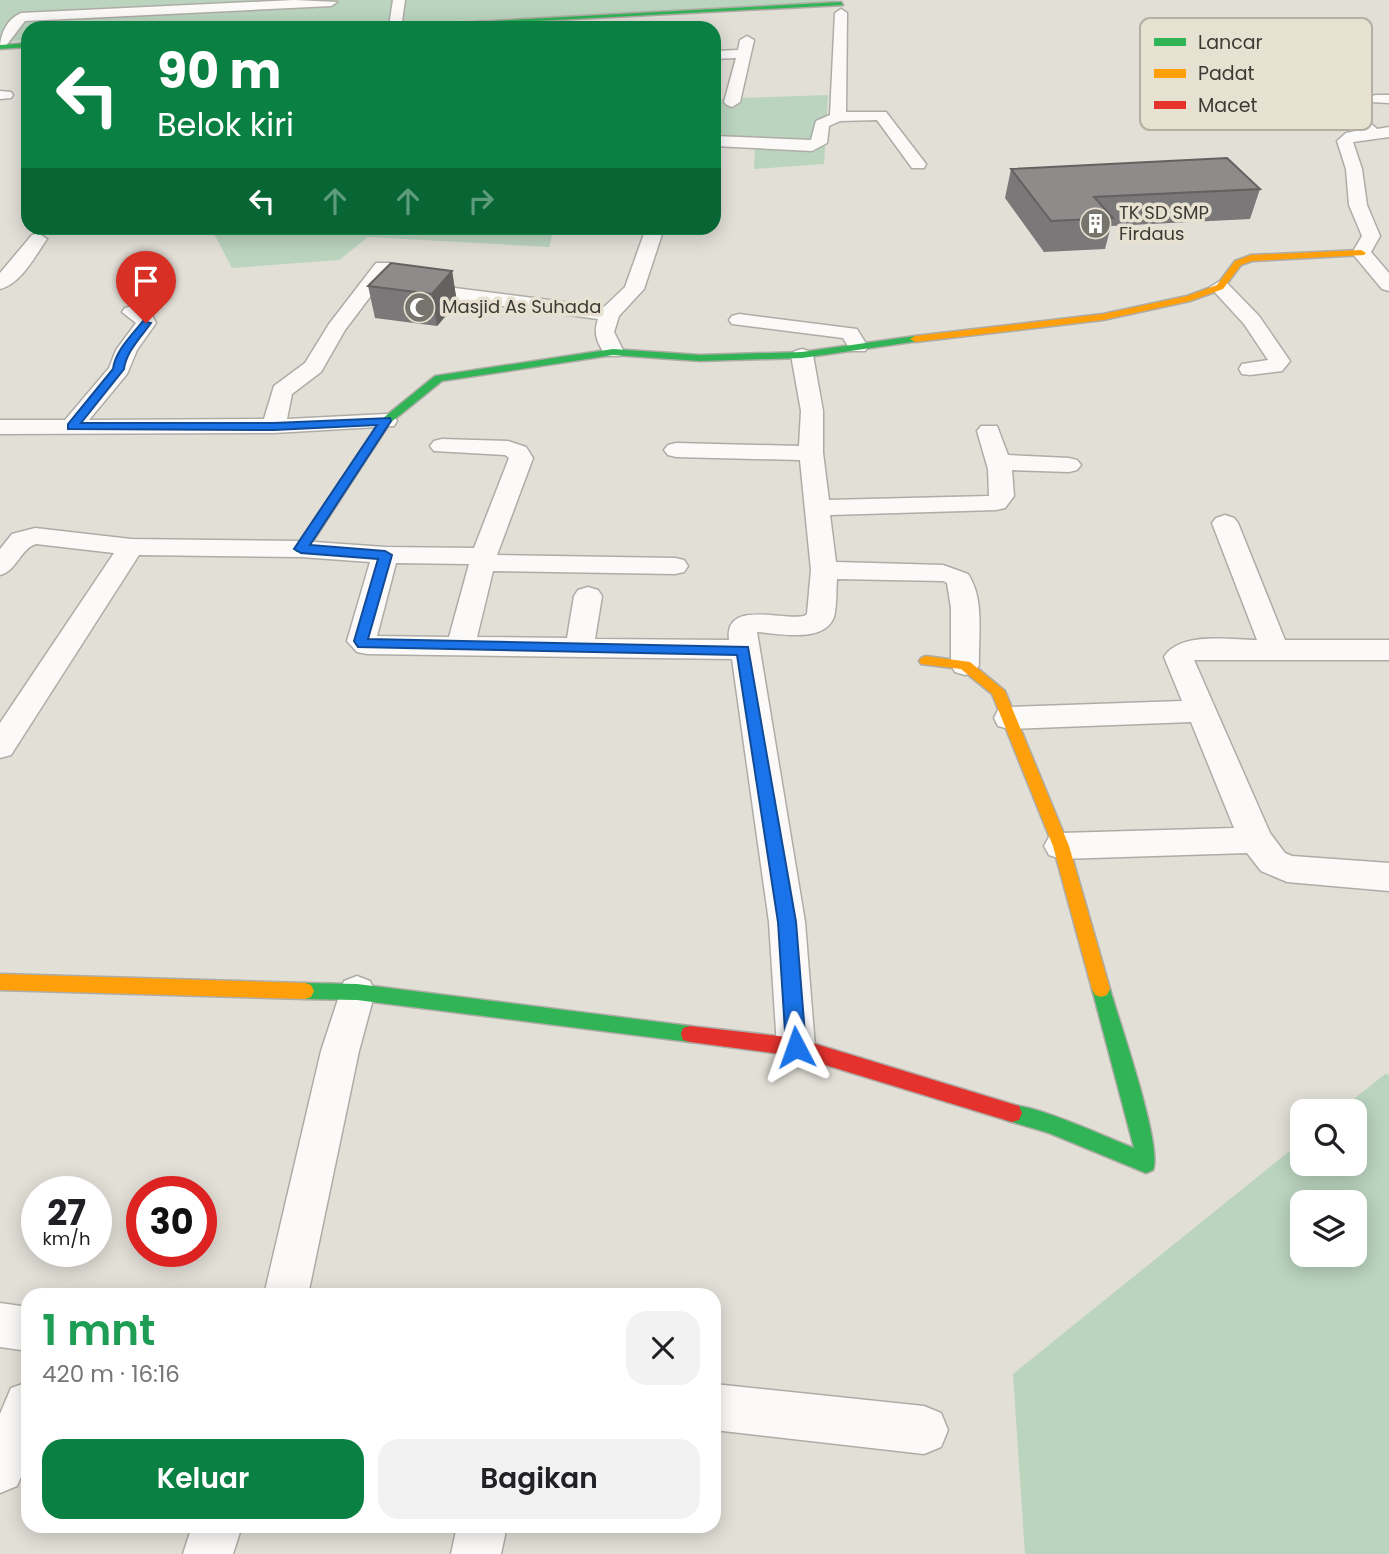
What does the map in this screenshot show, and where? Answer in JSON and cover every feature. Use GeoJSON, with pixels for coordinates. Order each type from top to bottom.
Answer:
{"type":"FeatureCollection","features":[{"type":"Feature","properties":{"kind":"street"},"geometry":{"type":"LineString","coordinates":[[53,15],[62,0]]}},
{"type":"Feature","properties":{"kind":"street"},"geometry":{"type":"LineString","coordinates":[[397,21],[399,0]]}},
{"type":"Feature","properties":{"kind":"street"},"geometry":{"type":"LineString","coordinates":[[0,18],[53,15],[119,6],[258,3],[331,5]]}},
{"type":"Feature","properties":{"kind":"street"},"geometry":{"type":"LineString","coordinates":[[543,21],[841,6]]}},
{"type":"Feature","properties":{"kind":"street"},"geometry":{"type":"LineString","coordinates":[[638,21],[841,6]]}},
{"type":"Feature","properties":{"kind":"street"},"geometry":{"type":"LineString","coordinates":[[838,117],[841,6]]}},
{"type":"Feature","properties":{"kind":"street"},"geometry":{"type":"LineString","coordinates":[[0,46],[21,16]]}},
{"type":"Feature","properties":{"kind":"street"},"geometry":{"type":"LineString","coordinates":[[0,46],[21,45]]}},
{"type":"Feature","properties":{"kind":"street"},"geometry":{"type":"LineString","coordinates":[[721,53],[746,47],[733,96],[721,93]]}},
{"type":"Feature","properties":{"kind":"street"},"geometry":{"type":"LineString","coordinates":[[0,56],[21,55]]}},
{"type":"Feature","properties":{"kind":"street"},"geometry":{"type":"LineString","coordinates":[[721,141],[812,146],[819,142],[821,124],[838,117],[881,115],[919,164]]}},
{"type":"Feature","properties":{"kind":"street"},"geometry":{"type":"LineString","coordinates":[[1360,253],[1371,236],[1358,205],[1354,169],[1346,138],[1381,133]]}},
{"type":"Feature","properties":{"kind":"street"},"geometry":{"type":"LineString","coordinates":[[1349,153],[1368,153]]}},
{"type":"Feature","properties":{"kind":"street"},"geometry":{"type":"LineString","coordinates":[[1358,205],[1379,206]]}},
{"type":"Feature","properties":{"kind":"street"},"geometry":{"type":"LineString","coordinates":[[613,352],[604,332],[609,314],[634,289],[653,235]]}},
{"type":"Feature","properties":{"kind":"street"},"geometry":{"type":"LineString","coordinates":[[0,282],[16,269],[38,239]]}},
{"type":"Feature","properties":{"kind":"street"},"geometry":{"type":"LineString","coordinates":[[301,549],[386,421],[439,378],[613,352],[700,358],[802,355],[972,331],[1103,317],[1190,298],[1220,286],[1238,263],[1251,258],[1360,253],[1387,280]]}},
{"type":"Feature","properties":{"kind":"street"},"geometry":{"type":"LineString","coordinates":[[274,426],[282,391],[313,367],[336,328],[385,264]]}},
{"type":"Feature","properties":{"kind":"street"},"geometry":{"type":"LineString","coordinates":[[371,283],[609,314]]}},
{"type":"Feature","properties":{"kind":"street"},"geometry":{"type":"LineString","coordinates":[[1220,286],[1252,320],[1279,361],[1274,366],[1250,369]]}},
{"type":"Feature","properties":{"kind":"street"},"geometry":{"type":"LineString","coordinates":[[72,426],[119,369],[119,362],[146,323],[144,317],[132,312]]}},
{"type":"Feature","properties":{"kind":"street"},"geometry":{"type":"LineString","coordinates":[[739,320],[850,333],[858,347]]}},
{"type":"Feature","properties":{"kind":"street"},"geometry":{"type":"LineString","coordinates":[[796,1047],[787,922],[743,650],[743,630],[750,623],[803,626],[816,622],[820,617],[824,570],[811,453],[812,411],[802,355]]}},
{"type":"Feature","properties":{"kind":"street"},"geometry":{"type":"LineString","coordinates":[[0,427],[274,426],[386,421]]}},
{"type":"Feature","properties":{"kind":"street"},"geometry":{"type":"LineString","coordinates":[[817,508],[990,505],[1002,496],[998,462],[989,431]]}},
{"type":"Feature","properties":{"kind":"street"},"geometry":{"type":"LineString","coordinates":[[442,446],[508,448],[520,454],[519,466],[484,560],[461,646]]}},
{"type":"Feature","properties":{"kind":"street"},"geometry":{"type":"LineString","coordinates":[[676,450],[811,453]]}},
{"type":"Feature","properties":{"kind":"street"},"geometry":{"type":"LineString","coordinates":[[998,462],[1069,465]]}},
{"type":"Feature","properties":{"kind":"street"},"geometry":{"type":"LineString","coordinates":[[1225,523],[1275,650]]}},
{"type":"Feature","properties":{"kind":"street"},"geometry":{"type":"LineString","coordinates":[[0,567],[21,540],[35,536],[131,547],[301,549],[484,560],[675,566]]}},
{"type":"Feature","properties":{"kind":"street"},"geometry":{"type":"LineString","coordinates":[[0,747],[131,547]]}},
{"type":"Feature","properties":{"kind":"street"},"geometry":{"type":"LineString","coordinates":[[385,555],[361,641],[363,644],[743,650]]}},
{"type":"Feature","properties":{"kind":"street"},"geometry":{"type":"LineString","coordinates":[[824,570],[943,573],[954,576],[959,580],[962,595],[965,665]]}},
{"type":"Feature","properties":{"kind":"street"},"geometry":{"type":"LineString","coordinates":[[579,648],[588,596]]}},
{"type":"Feature","properties":{"kind":"street"},"geometry":{"type":"LineString","coordinates":[[1389,650],[1196,650],[1180,654],[1180,665],[1256,839],[1273,862],[1287,869],[1389,877]]}},
{"type":"Feature","properties":{"kind":"street"},"geometry":{"type":"LineString","coordinates":[[0,982],[357,992],[796,1047],[1050,1124],[1146,1164],[1142,1134],[1061,846],[998,691],[965,665],[926,660]]}},
{"type":"Feature","properties":{"kind":"street"},"geometry":{"type":"LineString","coordinates":[[1009,718],[1200,710]]}},
{"type":"Feature","properties":{"kind":"street"},"geometry":{"type":"LineString","coordinates":[[1061,846],[1256,839]]}},
{"type":"Feature","properties":{"kind":"street"},"geometry":{"type":"LineString","coordinates":[[287,1288],[340,1051],[357,992]]}},
{"type":"Feature","properties":{"kind":"street"},"geometry":{"type":"LineString","coordinates":[[0,1325],[21,1328]]}},
{"type":"Feature","properties":{"kind":"street"},"geometry":{"type":"LineString","coordinates":[[721,1409],[924,1430]]}},
{"type":"Feature","properties":{"kind":"street"},"geometry":{"type":"LineString","coordinates":[[0,1469],[21,1421]]}},
{"type":"Feature","properties":{"kind":"street"},"geometry":{"type":"LineString","coordinates":[[208,1554],[216,1533]]}},
{"type":"Feature","properties":{"kind":"street"},"geometry":{"type":"LineString","coordinates":[[476,1554],[480,1533]]}},
{"type":"Feature","properties":{"kind":"green space"},"geometry":{"type":"Polygon","coordinates":[[[0,0],[835,0],[835,4],[458,21],[21,21],[21,40],[0,42],[0,0]]]}},
{"type":"Feature","properties":{"kind":"green space"},"geometry":{"type":"Polygon","coordinates":[[[828,95],[824,164],[754,169],[755,142],[721,141],[721,99],[828,95]]]}},
{"type":"Feature","properties":{"kind":"green space"},"geometry":{"type":"Polygon","coordinates":[[[215,235],[552,235],[549,247],[368,237],[339,260],[232,268],[215,235]]]}},
{"type":"Feature","properties":{"kind":"green space"},"geometry":{"type":"Polygon","coordinates":[[[1385,1074],[1389,1075],[1389,1554],[1025,1554],[1013,1374],[1290,1151],[1290,1176],[1367,1176],[1367,1099],[1354,1099],[1385,1074]]]}},
{"type":"Feature","properties":{"kind":"building"},"geometry":{"type":"Polygon","coordinates":[[[1227,158],[1260,189],[1094,197],[1113,218],[1051,221],[1011,169],[1227,158]]]}},
{"type":"Feature","properties":{"kind":"building"},"geometry":{"type":"Polygon","coordinates":[[[391,263],[452,271],[432,294],[368,286],[391,263]]]}},
{"type":"Feature","properties":{"kind":"traffic: fast"},"geometry":{"type":"LineString","coordinates":[[502,21],[841,4]]}},
{"type":"Feature","properties":{"kind":"traffic: fast"},"geometry":{"type":"LineString","coordinates":[[0,47],[21,46]]}},
{"type":"Feature","properties":{"kind":"traffic: fast"},"geometry":{"type":"LineString","coordinates":[[301,549],[386,421],[439,378],[613,352],[700,358],[802,355],[915,339]]}},
{"type":"Feature","properties":{"kind":"traffic: fast"},"geometry":{"type":"LineString","coordinates":[[1012,1113],[1050,1124],[1146,1163],[1142,1134],[1101,989]]}},
{"type":"Feature","properties":{"kind":"traffic: fast"},"geometry":{"type":"LineString","coordinates":[[305,991],[357,992],[690,1034]]}},
{"type":"Feature","properties":{"kind":"traffic: slow"},"geometry":{"type":"LineString","coordinates":[[915,339],[1103,317],[1190,298],[1220,287],[1238,263],[1251,258],[1361,253]]}},
{"type":"Feature","properties":{"kind":"traffic: slow"},"geometry":{"type":"LineString","coordinates":[[926,661],[965,665],[998,691],[1061,846],[1101,989]]}},
{"type":"Feature","properties":{"kind":"traffic: slow"},"geometry":{"type":"LineString","coordinates":[[0,982],[305,991]]}},
{"type":"Feature","properties":{"kind":"traffic: jam"},"geometry":{"type":"LineString","coordinates":[[690,1034],[796,1047],[1012,1113]]}},
{"type":"Feature","properties":{"kind":"place","name":"TK SD SMP Firdaus"},"geometry":{"type":"Point","coordinates":[1096,223]}},
{"type":"Feature","properties":{"kind":"place","name":"Masjid As Suhada"},"geometry":{"type":"Point","coordinates":[419,307]}},
{"type":"Feature","properties":{"kind":"route"},"geometry":{"type":"LineString","coordinates":[[146,323],[119,362],[119,369],[72,426],[274,426],[386,421],[301,549],[385,555],[361,641],[363,644],[743,650],[787,922],[796,1047]]}}]}
